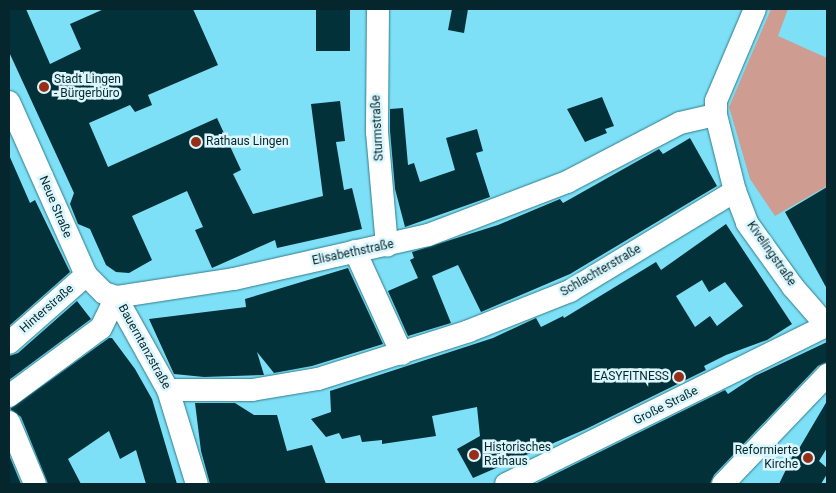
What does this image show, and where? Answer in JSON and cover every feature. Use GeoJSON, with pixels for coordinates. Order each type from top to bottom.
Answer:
{"type":"FeatureCollection","features":[{"type":"Feature","properties":{"kind":"street","name":"Sturmstraße"},"geometry":{"type":"LineString","coordinates":[[378,9],[378,132],[387,246]]}},
{"type":"Feature","properties":{"kind":"street"},"geometry":{"type":"LineString","coordinates":[[716,115],[716,101],[755,9]]}},
{"type":"Feature","properties":{"kind":"street","name":"Neue Straße"},"geometry":{"type":"LineString","coordinates":[[9,102],[86,275],[104,294],[116,297]]}},
{"type":"Feature","properties":{"kind":"street","name":"Elisabethstraße"},"geometry":{"type":"LineString","coordinates":[[116,297],[234,279],[355,251],[387,246],[428,235],[567,182],[680,123],[716,115]]}},
{"type":"Feature","properties":{"kind":"street","name":"Kivelingstraße"},"geometry":{"type":"LineString","coordinates":[[716,115],[735,192],[747,223],[827,326]]}},
{"type":"Feature","properties":{"kind":"street","name":"Schlachterstraße"},"geometry":{"type":"LineString","coordinates":[[168,390],[252,390],[318,379],[402,354],[570,292],[735,192]]}},
{"type":"Feature","properties":{"kind":"street"},"geometry":{"type":"LineString","coordinates":[[355,251],[402,354]]}},
{"type":"Feature","properties":{"kind":"street","name":"Hinterstraße"},"geometry":{"type":"LineString","coordinates":[[9,343],[86,275]]}},
{"type":"Feature","properties":{"kind":"street"},"geometry":{"type":"LineString","coordinates":[[9,396],[101,328],[116,297]]}},
{"type":"Feature","properties":{"kind":"street","name":"Bauerntanzstraße"},"geometry":{"type":"LineString","coordinates":[[116,297],[168,390],[197,484]]}},
{"type":"Feature","properties":{"kind":"street","name":"Große Straße"},"geometry":{"type":"LineString","coordinates":[[506,484],[827,326]]}},
{"type":"Feature","properties":{"kind":"street"},"geometry":{"type":"LineString","coordinates":[[722,484],[827,375]]}},
{"type":"Feature","properties":{"kind":"street"},"geometry":{"type":"LineString","coordinates":[[9,422],[35,484]]}},
{"type":"Feature","properties":{"kind":"shaded area"},"geometry":{"type":"Polygon","coordinates":[[[771,9],[788,9],[778,36],[827,58],[827,186],[775,216],[750,179],[729,107],[771,9]]]}},
{"type":"Feature","properties":{"kind":"building"},"geometry":{"type":"Polygon","coordinates":[[[9,9],[26,9],[50,64],[81,49],[70,24],[104,9],[193,9],[218,65],[148,95],[152,105],[135,112],[130,105],[89,123],[108,167],[217,118],[241,170],[233,174],[253,214],[323,196],[311,104],[340,101],[345,141],[336,142],[344,190],[352,188],[362,229],[277,248],[275,240],[212,268],[195,230],[203,227],[187,191],[132,216],[152,260],[129,273],[116,272],[106,265],[90,229],[78,224],[70,204],[74,193],[9,52],[9,9]]]}},
{"type":"Feature","properties":{"kind":"building"},"geometry":{"type":"Polygon","coordinates":[[[316,9],[350,9],[350,51],[316,51],[316,9]]]}},
{"type":"Feature","properties":{"kind":"building"},"geometry":{"type":"Polygon","coordinates":[[[452,9],[468,9],[464,33],[448,30],[452,9]]]}},
{"type":"Feature","properties":{"kind":"building"},"geometry":{"type":"Polygon","coordinates":[[[602,97],[614,126],[605,129],[607,133],[585,142],[567,109],[602,97]]]}},
{"type":"Feature","properties":{"kind":"building"},"geometry":{"type":"Polygon","coordinates":[[[403,108],[408,165],[414,163],[420,182],[455,170],[446,138],[477,129],[483,151],[476,153],[490,197],[405,227],[395,189],[390,131],[390,109],[403,108]]]}},
{"type":"Feature","properties":{"kind":"building"},"geometry":{"type":"Polygon","coordinates":[[[690,138],[717,186],[570,274],[481,312],[458,265],[432,276],[451,323],[408,336],[388,291],[418,278],[410,260],[414,258],[412,252],[498,225],[560,199],[563,203],[659,149],[663,154],[690,138]]]}},
{"type":"Feature","properties":{"kind":"building"},"geometry":{"type":"Polygon","coordinates":[[[9,155],[30,203],[35,200],[70,272],[9,326],[9,155]]]}},
{"type":"Feature","properties":{"kind":"building"},"geometry":{"type":"Polygon","coordinates":[[[827,187],[827,289],[785,212],[827,187]]]}},
{"type":"Feature","properties":{"kind":"building"},"geometry":{"type":"Polygon","coordinates":[[[726,224],[792,324],[767,340],[726,355],[704,366],[706,370],[586,429],[473,478],[457,449],[480,436],[477,407],[432,416],[436,436],[382,444],[382,440],[362,442],[360,435],[342,439],[339,433],[326,437],[311,419],[331,412],[330,391],[493,338],[536,318],[541,327],[563,316],[564,318],[656,262],[661,270],[726,224]],[[702,280],[676,296],[695,327],[710,316],[717,326],[743,306],[725,282],[709,292],[702,280]]]}},
{"type":"Feature","properties":{"kind":"building"},"geometry":{"type":"Polygon","coordinates":[[[348,268],[383,344],[312,366],[274,373],[257,352],[264,375],[204,377],[174,374],[149,319],[246,307],[245,299],[348,268]]]}},
{"type":"Feature","properties":{"kind":"building"},"geometry":{"type":"Polygon","coordinates":[[[77,301],[91,319],[9,380],[9,356],[18,353],[77,301]]]}},
{"type":"Feature","properties":{"kind":"building"},"geometry":{"type":"Polygon","coordinates":[[[109,338],[112,338],[135,369],[152,399],[177,484],[146,484],[136,450],[120,459],[109,431],[68,459],[81,484],[48,484],[21,417],[10,409],[109,338]]]}},
{"type":"Feature","properties":{"kind":"building"},"geometry":{"type":"Polygon","coordinates":[[[827,342],[827,362],[818,366],[714,475],[710,484],[535,484],[725,390],[728,394],[755,376],[827,342]]]}},
{"type":"Feature","properties":{"kind":"building","name":"Reformierte Kirche"},"geometry":{"type":"Polygon","coordinates":[[[827,401],[827,448],[819,461],[827,468],[827,474],[821,484],[779,484],[795,451],[797,452],[827,401]]]}},
{"type":"Feature","properties":{"kind":"building"},"geometry":{"type":"Polygon","coordinates":[[[195,403],[235,403],[254,415],[277,415],[287,451],[312,445],[326,484],[210,484],[201,451],[195,403]]]}},
{"type":"Feature","properties":{"kind":"building"},"geometry":{"type":"Polygon","coordinates":[[[9,455],[21,484],[9,484],[9,455]]]}},
{"type":"Feature","properties":{"kind":"place","name":"Stadt Lingen - Bürgerbüro"},"geometry":{"type":"Point","coordinates":[44,87]}},
{"type":"Feature","properties":{"kind":"place","name":"Rathaus Lingen"},"geometry":{"type":"Point","coordinates":[196,142]}},
{"type":"Feature","properties":{"kind":"place","name":"EASYFITNESS"},"geometry":{"type":"Point","coordinates":[679,377]}},
{"type":"Feature","properties":{"kind":"place","name":"Historisches Rathaus"},"geometry":{"type":"Point","coordinates":[474,455]}},
{"type":"Feature","properties":{"kind":"place","name":"Reformierte Kirche"},"geometry":{"type":"Point","coordinates":[808,458]}}]}
